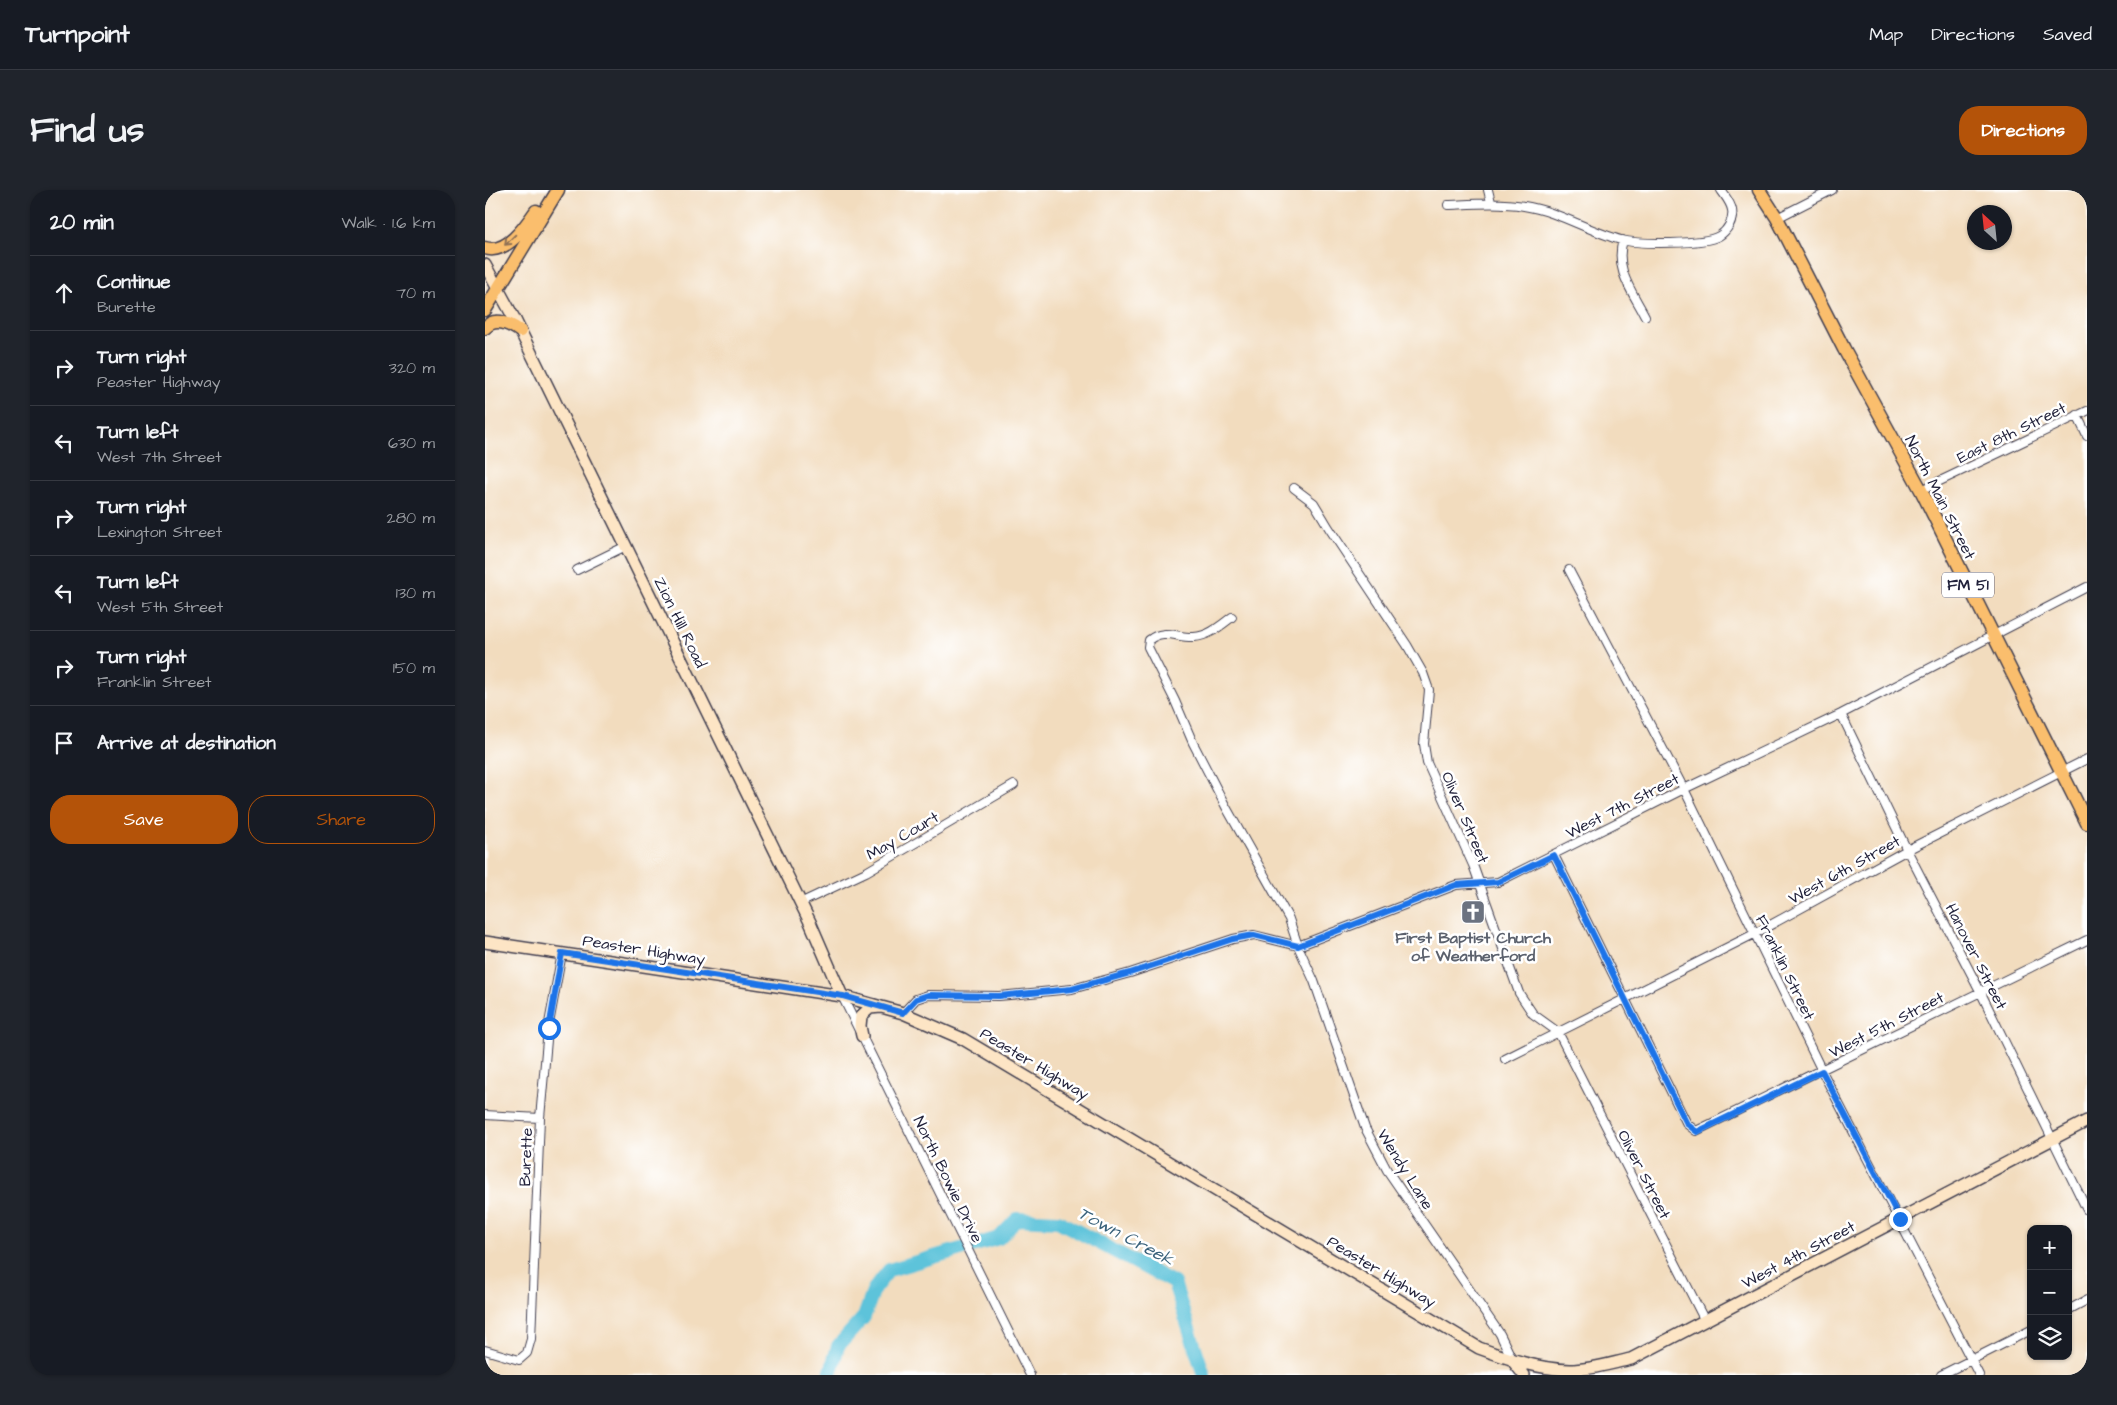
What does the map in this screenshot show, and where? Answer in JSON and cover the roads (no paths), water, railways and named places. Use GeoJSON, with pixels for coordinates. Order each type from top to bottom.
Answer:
{"type":"FeatureCollection","features":[{"type":"Feature","properties":{"kind":"main road"},"geometry":{"type":"LineString","coordinates":[[485,248],[493,251],[507,244],[529,221],[550,190]]}},
{"type":"Feature","properties":{"kind":"main road"},"geometry":{"type":"LineString","coordinates":[[485,310],[558,190]]}},
{"type":"Feature","properties":{"kind":"main road","name":"FM 51"},"geometry":{"type":"LineString","coordinates":[[1759,190],[1777,218]]}},
{"type":"Feature","properties":{"kind":"main road","name":"North Main Street"},"geometry":{"type":"LineString","coordinates":[[1777,218],[1844,349],[1921,490],[2087,823]]}},
{"type":"Feature","properties":{"kind":"main road","name":"Zion Hill Road"},"geometry":{"type":"LineString","coordinates":[[485,265],[498,286],[626,546],[800,903],[843,996]]}},
{"type":"Feature","properties":{"kind":"main road"},"geometry":{"type":"LineString","coordinates":[[485,328],[488,324],[503,322],[520,331]]}},
{"type":"Feature","properties":{"kind":"main road","name":"Peaster Highway"},"geometry":{"type":"LineString","coordinates":[[485,942],[843,996],[903,1013],[963,1040],[1479,1348],[1513,1361]]}},
{"type":"Feature","properties":{"kind":"main road"},"geometry":{"type":"LineString","coordinates":[[811,991],[820,990],[826,985],[830,979],[830,968]]}},
{"type":"Feature","properties":{"kind":"main road"},"geometry":{"type":"LineString","coordinates":[[862,1036],[861,1016],[870,1008],[882,1006]]}},
{"type":"Feature","properties":{"kind":"main road","name":"West 4th Street"},"geometry":{"type":"LineString","coordinates":[[1513,1361],[1541,1367],[1571,1370],[1631,1359],[2087,1121]]}},
{"type":"Feature","properties":{"kind":"main road"},"geometry":{"type":"LineString","coordinates":[[1513,1361],[1524,1375]]}},
{"type":"Feature","properties":{"kind":"street"},"geometry":{"type":"LineString","coordinates":[[1487,190],[1491,202]]}},
{"type":"Feature","properties":{"kind":"street"},"geometry":{"type":"LineString","coordinates":[[1448,206],[1491,202],[1525,206],[1551,213],[1601,234],[1623,240],[1671,242],[1709,240],[1719,236],[1728,228],[1732,219],[1732,210],[1721,190]]}},
{"type":"Feature","properties":{"kind":"street"},"geometry":{"type":"LineString","coordinates":[[1777,218],[1832,190]]}},
{"type":"Feature","properties":{"kind":"street"},"geometry":{"type":"LineString","coordinates":[[1623,240],[1620,252],[1623,273],[1645,316]]}},
{"type":"Feature","properties":{"kind":"street","name":"East 8th Street"},"geometry":{"type":"LineString","coordinates":[[1921,490],[2087,411]]}},
{"type":"Feature","properties":{"kind":"street"},"geometry":{"type":"LineString","coordinates":[[2077,415],[2087,436]]}},
{"type":"Feature","properties":{"kind":"street","name":"Oliver Street"},"geometry":{"type":"LineString","coordinates":[[1295,488],[1314,503],[1407,645],[1423,673],[1429,690],[1424,744],[1427,763],[1473,865],[1478,884],[1519,993],[1533,1014],[1557,1032],[1705,1321]]}},
{"type":"Feature","properties":{"kind":"street"},"geometry":{"type":"LineString","coordinates":[[577,570],[626,546]]}},
{"type":"Feature","properties":{"kind":"street","name":"Franklin Street"},"geometry":{"type":"LineString","coordinates":[[1569,570],[1684,789],[1822,1071],[1979,1375]]}},
{"type":"Feature","properties":{"kind":"street","name":"West 7th Street"},"geometry":{"type":"LineString","coordinates":[[1298,946],[1456,885],[1498,882],[1684,789],[1841,714],[2087,587]]}},
{"type":"Feature","properties":{"kind":"street","name":"Wendy Lane"},"geometry":{"type":"LineString","coordinates":[[1232,618],[1205,635],[1193,637],[1164,632],[1149,640],[1148,647],[1205,768],[1289,919],[1298,946],[1314,982],[1365,1128],[1387,1170],[1500,1334],[1513,1361]]}},
{"type":"Feature","properties":{"kind":"street","name":"Hanover Street"},"geometry":{"type":"LineString","coordinates":[[1841,714],[2087,1210]]}},
{"type":"Feature","properties":{"kind":"street","name":"West 6th Street"},"geometry":{"type":"LineString","coordinates":[[1505,1059],[1754,934],[1907,850],[2087,759]]}},
{"type":"Feature","properties":{"kind":"street","name":"May Court"},"geometry":{"type":"LineString","coordinates":[[800,903],[866,872],[1014,785]]}},
{"type":"Feature","properties":{"kind":"street"},"geometry":{"type":"LineString","coordinates":[[1554,855],[1625,998]]}},
{"type":"Feature","properties":{"kind":"street"},"geometry":{"type":"LineString","coordinates":[[903,1013],[916,999],[928,995],[999,996],[1072,989],[1130,973],[1233,939],[1254,935],[1298,946]]}},
{"type":"Feature","properties":{"kind":"street","name":"West 5th Street"},"geometry":{"type":"LineString","coordinates":[[1625,998],[1687,1124],[1697,1132],[1980,991],[2087,940]]}},
{"type":"Feature","properties":{"kind":"street","name":"Burette"},"geometry":{"type":"LineString","coordinates":[[485,1350],[519,1360],[527,1352],[531,1338],[540,1118],[549,1028],[562,953]]}},
{"type":"Feature","properties":{"kind":"street","name":"North Bowie Drive"},"geometry":{"type":"LineString","coordinates":[[843,996],[1030,1375]]}},
{"type":"Feature","properties":{"kind":"street"},"geometry":{"type":"LineString","coordinates":[[485,1115],[540,1118]]}},
{"type":"Feature","properties":{"kind":"street"},"geometry":{"type":"LineString","coordinates":[[2072,1308],[2087,1300]]}},
{"type":"Feature","properties":{"kind":"street"},"geometry":{"type":"LineString","coordinates":[[1941,1375],[2027,1332]]}},
{"type":"Feature","properties":{"kind":"street"},"geometry":{"type":"LineString","coordinates":[[1593,1375],[1606,1365]]}},
{"type":"Feature","properties":{"kind":"waterway","name":"Town Creek"},"geometry":{"type":"LineString","coordinates":[[830,1375],[838,1346],[864,1317],[874,1289],[889,1270],[999,1238],[1017,1219],[1058,1221],[1174,1283],[1204,1375]]}},
{"type":"Feature","properties":{"kind":"place","name":"First Baptist Church of Weatherford"},"geometry":{"type":"Point","coordinates":[1473,912]}}]}
